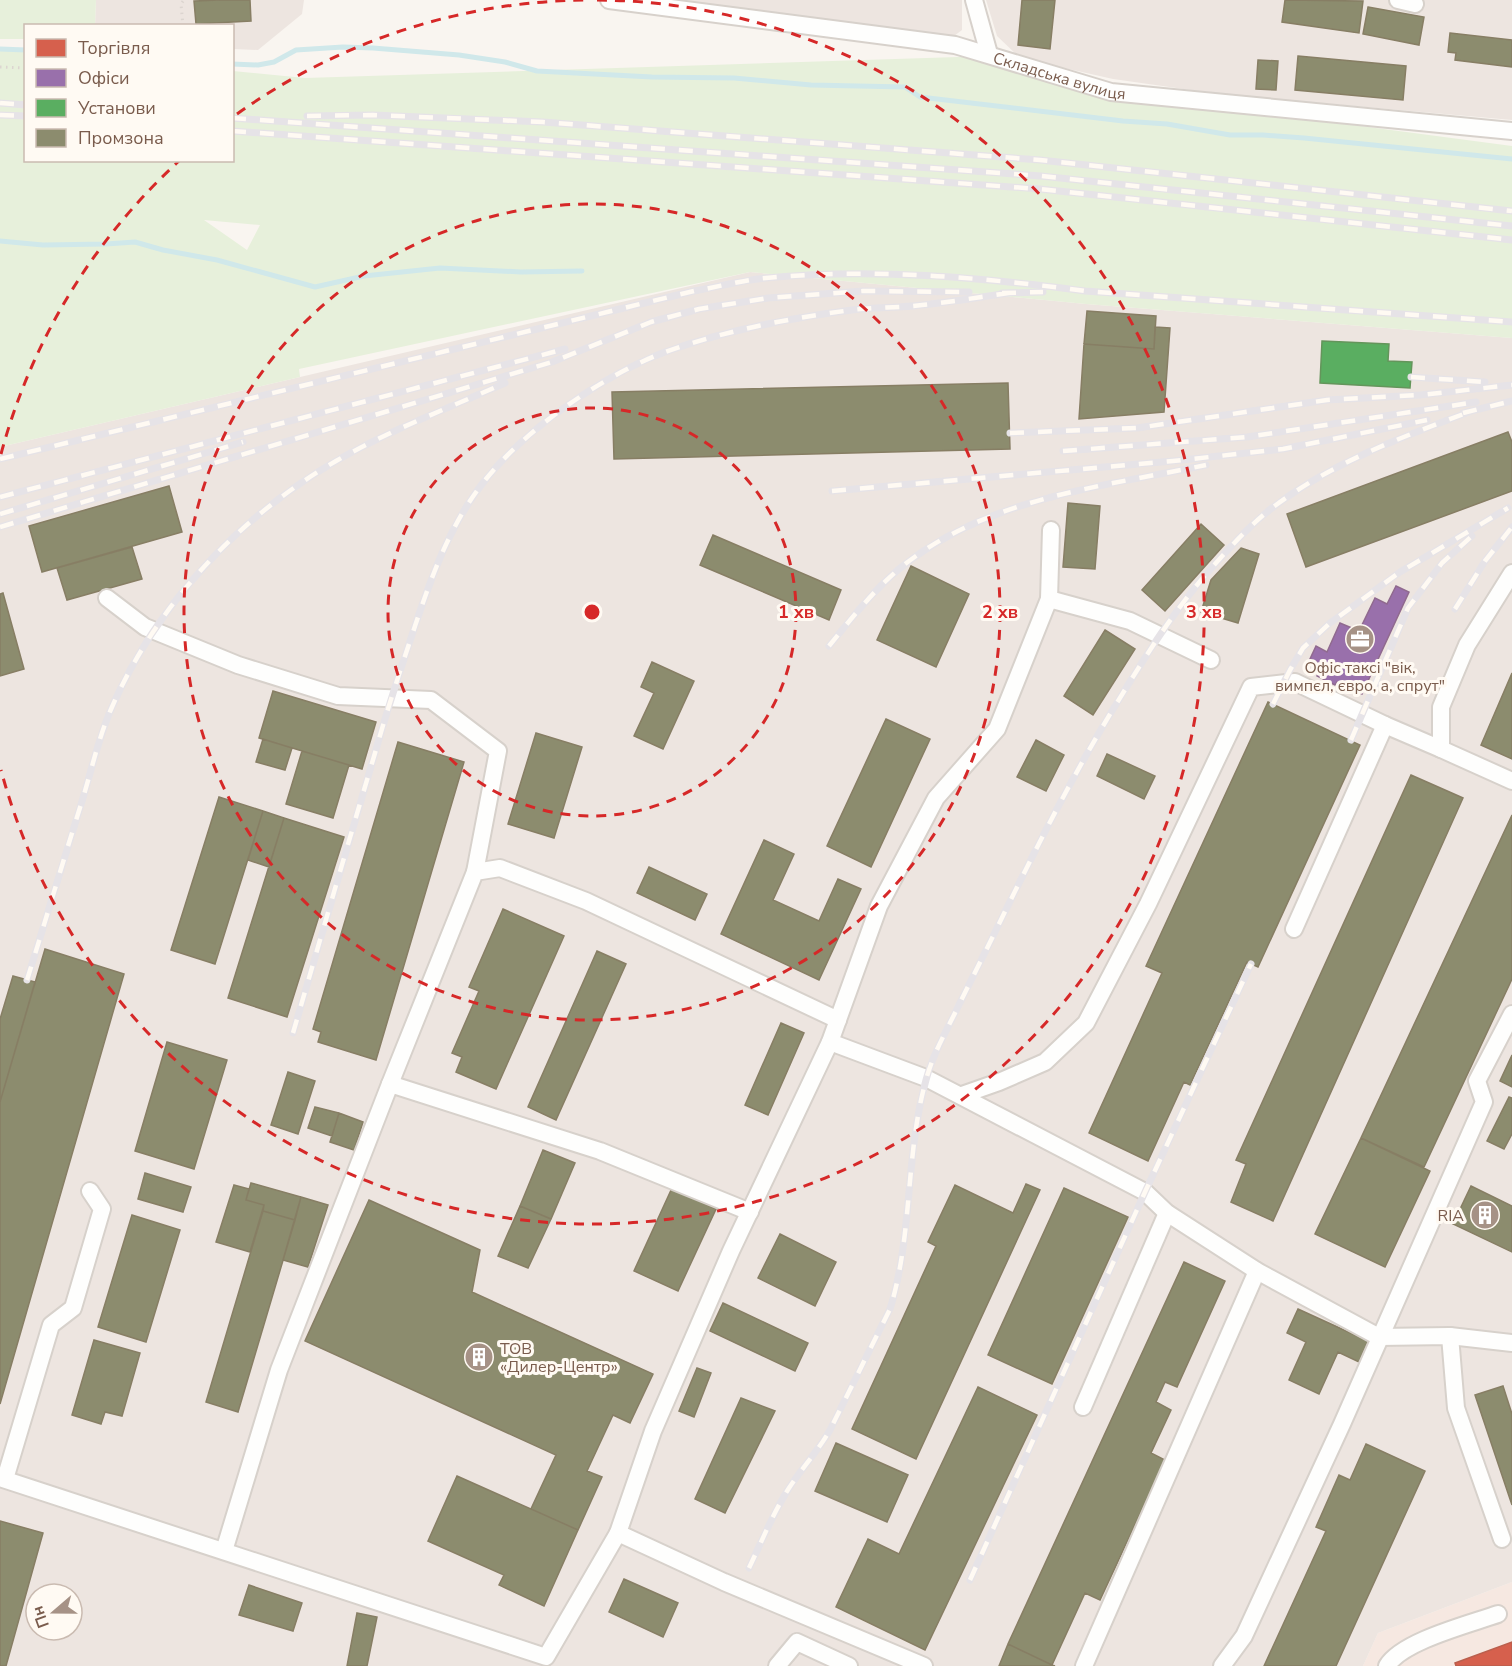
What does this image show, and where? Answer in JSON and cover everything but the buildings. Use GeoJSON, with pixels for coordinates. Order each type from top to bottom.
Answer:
{"type":"FeatureCollection","features":[{"type":"Feature","properties":{"kind":"street","name":"Складська вулиця"},"geometry":{"type":"LineString","coordinates":[[609,0],[955,45],[1111,92],[1512,131]]}},
{"type":"Feature","properties":{"kind":"street"},"geometry":{"type":"LineString","coordinates":[[974,0],[989,54]]}},
{"type":"Feature","properties":{"kind":"street"},"geometry":{"type":"LineString","coordinates":[[1398,0],[1415,4]]}},
{"type":"Feature","properties":{"kind":"street"},"geometry":{"type":"LineString","coordinates":[[90,1191],[102,1209],[73,1308],[51,1325],[3,1478],[546,1657],[618,1533],[653,1431],[750,1212],[830,1042],[879,906],[936,798],[997,729],[1049,599],[1051,530]]}},
{"type":"Feature","properties":{"kind":"street"},"geometry":{"type":"LineString","coordinates":[[1441,749],[1441,707],[1467,645],[1512,573]]}},
{"type":"Feature","properties":{"kind":"street"},"geometry":{"type":"LineString","coordinates":[[106,598],[145,627],[238,665],[338,696],[431,700],[498,751],[475,872],[279,1371],[224,1551]]}},
{"type":"Feature","properties":{"kind":"street"},"geometry":{"type":"LineString","coordinates":[[1049,599],[1130,621],[1211,660]]}},
{"type":"Feature","properties":{"kind":"street"},"geometry":{"type":"LineString","coordinates":[[962,1095],[1045,1062],[1086,1023],[1148,904],[1251,687],[1295,682],[1512,781]]}},
{"type":"Feature","properties":{"kind":"street"},"geometry":{"type":"LineString","coordinates":[[1294,929],[1385,725]]}},
{"type":"Feature","properties":{"kind":"street"},"geometry":{"type":"LineString","coordinates":[[475,872],[500,867],[586,901],[838,1020]]}},
{"type":"Feature","properties":{"kind":"street"},"geometry":{"type":"LineString","coordinates":[[1222,1666],[1244,1636],[1342,1424],[1484,1101],[1477,1082],[1512,1014]]}},
{"type":"Feature","properties":{"kind":"street"},"geometry":{"type":"LineString","coordinates":[[830,1042],[926,1078],[962,1095],[1145,1192],[1167,1213],[1257,1271],[1379,1337],[1450,1336],[1512,1343]]}},
{"type":"Feature","properties":{"kind":"street"},"geometry":{"type":"LineString","coordinates":[[390,1084],[600,1151],[750,1212]]}},
{"type":"Feature","properties":{"kind":"street"},"geometry":{"type":"LineString","coordinates":[[1083,1407],[1167,1213]]}},
{"type":"Feature","properties":{"kind":"street"},"geometry":{"type":"LineString","coordinates":[[1084,1666],[1257,1271]]}},
{"type":"Feature","properties":{"kind":"street"},"geometry":{"type":"LineString","coordinates":[[1450,1336],[1456,1408],[1502,1539]]}},
{"type":"Feature","properties":{"kind":"street"},"geometry":{"type":"LineString","coordinates":[[618,1533],[901,1662],[924,1666]]}},
{"type":"Feature","properties":{"kind":"street"},"geometry":{"type":"LineString","coordinates":[[1387,1666],[1389,1661],[1411,1645],[1498,1614]]}},
{"type":"Feature","properties":{"kind":"street"},"geometry":{"type":"LineString","coordinates":[[777,1666],[797,1642],[849,1666]]}},
{"type":"Feature","properties":{"kind":"path"},"geometry":{"type":"LineString","coordinates":[[183,24],[181,4],[184,0]]}},
{"type":"Feature","properties":{"kind":"path"},"geometry":{"type":"LineString","coordinates":[[0,67],[24,68]]}},
{"type":"Feature","properties":{"kind":"shaded area"},"geometry":{"type":"Polygon","coordinates":[[[96,0],[304,0],[302,14],[258,50],[234,49],[234,24],[95,24],[96,0]]]}},
{"type":"Feature","properties":{"kind":"shaded area"},"geometry":{"type":"Polygon","coordinates":[[[648,0],[962,0],[962,30],[954,36],[930,37],[648,0]]]}},
{"type":"Feature","properties":{"kind":"shaded area"},"geometry":{"type":"Polygon","coordinates":[[[986,0],[1512,0],[1512,120],[1219,94],[1113,79],[1020,58],[997,36],[986,0]]]}},
{"type":"Feature","properties":{"kind":"shaded area"},"geometry":{"type":"Polygon","coordinates":[[[750,272],[1086,304],[1512,338],[1512,1582],[1378,1633],[1363,1666],[0,1666],[0,447],[750,272]]]}},
{"type":"Feature","properties":{"kind":"shaded area"},"geometry":{"type":"Polygon","coordinates":[[[1512,1582],[1512,1666],[1363,1666],[1378,1633],[1512,1582]]]}},
{"type":"Feature","properties":{"kind":"green space"},"geometry":{"type":"Polygon","coordinates":[[[0,0],[96,0],[95,24],[24,24],[24,39],[0,39],[0,0]]]}},
{"type":"Feature","properties":{"kind":"green space"},"geometry":{"type":"Polygon","coordinates":[[[0,48],[24,51],[24,162],[234,162],[234,71],[305,78],[989,56],[1112,93],[1512,146],[1512,338],[1086,304],[750,272],[299,369],[300,377],[0,447],[0,48]],[[204,220],[247,250],[260,225],[204,220]]]}},
{"type":"Feature","properties":{"kind":"waterway"},"geometry":{"type":"LineString","coordinates":[[234,64],[258,65],[274,62],[296,50],[373,48],[459,55],[505,62],[537,71],[652,77],[734,78],[811,85],[905,87],[920,97],[1167,124],[1230,135],[1304,138],[1512,159]]}},
{"type":"Feature","properties":{"kind":"waterway"},"geometry":{"type":"LineString","coordinates":[[0,49],[24,50]]}},
{"type":"Feature","properties":{"kind":"waterway"},"geometry":{"type":"LineString","coordinates":[[0,241],[43,245],[135,242],[163,250],[217,260],[315,287],[364,276],[440,268],[521,272],[582,271]]}},
{"type":"Feature","properties":{"kind":"railway"},"geometry":{"type":"LineString","coordinates":[[0,103],[24,105]]}},
{"type":"Feature","properties":{"kind":"railway"},"geometry":{"type":"LineString","coordinates":[[0,115],[24,116]]}},
{"type":"Feature","properties":{"kind":"railway"},"geometry":{"type":"LineString","coordinates":[[307,116],[373,115],[543,122],[1040,160],[1512,211]]}},
{"type":"Feature","properties":{"kind":"railway"},"geometry":{"type":"LineString","coordinates":[[234,118],[1041,176],[1512,226]]}},
{"type":"Feature","properties":{"kind":"railway"},"geometry":{"type":"LineString","coordinates":[[234,131],[1040,189],[1512,240]]}},
{"type":"Feature","properties":{"kind":"railway"},"geometry":{"type":"LineString","coordinates":[[0,459],[694,291],[766,278],[846,274],[966,278],[1085,291],[1512,322]]}},
{"type":"Feature","properties":{"kind":"railway"},"geometry":{"type":"LineString","coordinates":[[0,527],[552,362],[651,322],[699,309],[768,298],[863,291],[969,292]]}},
{"type":"Feature","properties":{"kind":"railway"},"geometry":{"type":"LineString","coordinates":[[1002,293],[1043,292]]}},
{"type":"Feature","properties":{"kind":"railway"},"geometry":{"type":"LineString","coordinates":[[293,1033],[384,721],[428,588],[463,513],[486,479],[503,460],[545,422],[592,389],[641,362],[687,344],[757,326],[805,317],[861,309],[933,304],[1009,293]]}},
{"type":"Feature","properties":{"kind":"railway"},"geometry":{"type":"LineString","coordinates":[[0,497],[565,349]]}},
{"type":"Feature","properties":{"kind":"railway"},"geometry":{"type":"LineString","coordinates":[[1411,377],[1485,382]]}},
{"type":"Feature","properties":{"kind":"railway"},"geometry":{"type":"LineString","coordinates":[[27,980],[107,718],[152,633],[177,599],[204,566],[234,536],[300,483],[377,439],[505,383]]}},
{"type":"Feature","properties":{"kind":"railway"},"geometry":{"type":"LineString","coordinates":[[1010,433],[1137,428],[1327,400],[1420,395],[1512,385]]}},
{"type":"Feature","properties":{"kind":"railway"},"geometry":{"type":"LineString","coordinates":[[1463,413],[1512,401]]}},
{"type":"Feature","properties":{"kind":"railway"},"geometry":{"type":"LineString","coordinates":[[1063,451],[1247,437],[1476,402]]}},
{"type":"Feature","properties":{"kind":"railway"},"geometry":{"type":"LineString","coordinates":[[749,1568],[783,1498],[830,1430],[890,1309],[902,1253],[919,1108],[935,1054],[1025,871],[1105,722],[1166,626],[1189,595],[1237,541],[1268,512],[1298,490],[1345,463],[1469,412]]}},
{"type":"Feature","properties":{"kind":"railway"},"geometry":{"type":"LineString","coordinates":[[832,491],[1283,449],[1427,420]]}},
{"type":"Feature","properties":{"kind":"railway"},"geometry":{"type":"LineString","coordinates":[[0,514],[243,442]]}},
{"type":"Feature","properties":{"kind":"railway"},"geometry":{"type":"LineString","coordinates":[[829,646],[871,596],[899,569],[933,545],[968,526],[1045,499],[1206,465]]}},
{"type":"Feature","properties":{"kind":"railway"},"geometry":{"type":"LineString","coordinates":[[1273,704],[1303,648],[1330,623],[1400,572],[1508,508]]}},
{"type":"Feature","properties":{"kind":"railway"},"geometry":{"type":"LineString","coordinates":[[1455,609],[1485,561],[1512,527]]}},
{"type":"Feature","properties":{"kind":"railway"},"geometry":{"type":"LineString","coordinates":[[1351,740],[1408,608],[1442,563],[1472,536]]}},
{"type":"Feature","properties":{"kind":"railway"},"geometry":{"type":"LineString","coordinates":[[970,1580],[1145,1192],[1251,964]]}},
{"type":"Feature","properties":{"kind":"place","name":"Офіс таксі \"вік, вимпєл, євро, а, спрут\""},"geometry":{"type":"Point","coordinates":[1360,639]}},
{"type":"Feature","properties":{"kind":"place","name":"RIA"},"geometry":{"type":"Point","coordinates":[1485,1215]}},
{"type":"Feature","properties":{"kind":"place","name":"ТОВ «Дилер-Центр»"},"geometry":{"type":"Point","coordinates":[479,1357]}}]}
